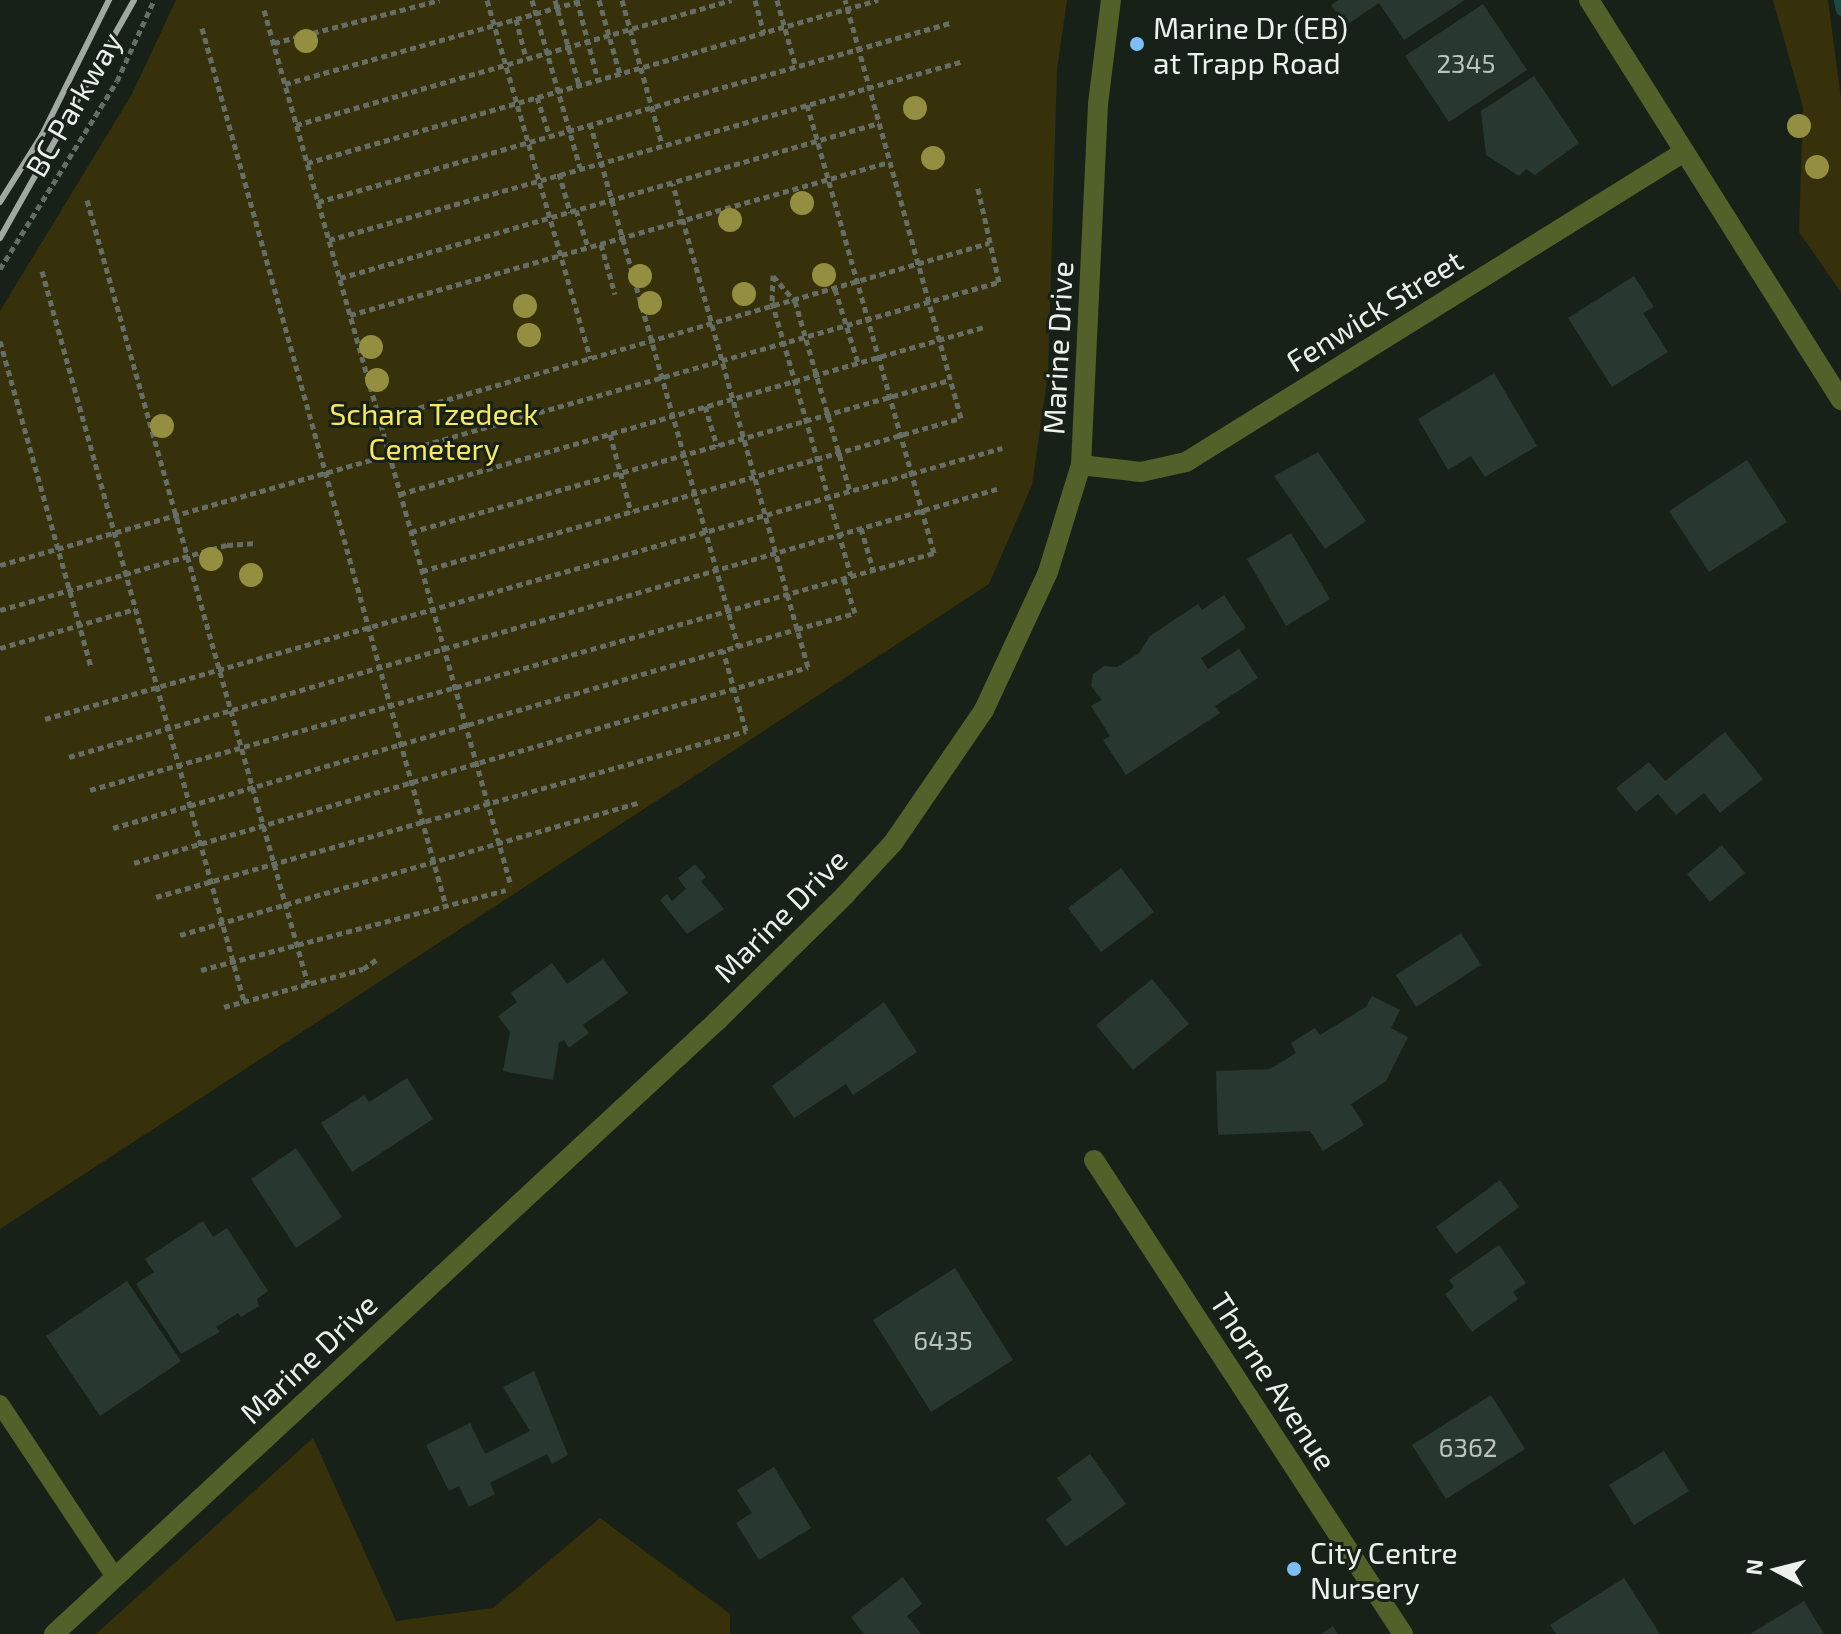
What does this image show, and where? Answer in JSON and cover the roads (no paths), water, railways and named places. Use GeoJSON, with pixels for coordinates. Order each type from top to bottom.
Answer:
{"type":"FeatureCollection","features":[{"type":"Feature","properties":{"kind":"street","name":"Marine Drive"},"geometry":{"type":"LineString","coordinates":[[54,1634],[705,1031],[893,843],[984,710],[1013,653],[1065,526],[1081,465],[1098,104],[1111,0]]}},
{"type":"Feature","properties":{"kind":"street"},"geometry":{"type":"LineString","coordinates":[[1589,0],[1841,400]]}},
{"type":"Feature","properties":{"kind":"street","name":"Fenwick Street"},"geometry":{"type":"LineString","coordinates":[[1081,465],[1141,472],[1186,462],[1684,152]]}},
{"type":"Feature","properties":{"kind":"street","name":"Thorne Avenue"},"geometry":{"type":"LineString","coordinates":[[1094,1160],[1403,1634]]}},
{"type":"Feature","properties":{"kind":"lane"},"geometry":{"type":"LineString","coordinates":[[0,1404],[115,1577]]}},
{"type":"Feature","properties":{"kind":"waterway"},"geometry":{"type":"LineString","coordinates":[[1839,0],[1841,10]]}},
{"type":"Feature","properties":{"kind":"railway"},"geometry":{"type":"LineString","coordinates":[[0,202],[42,135],[109,0]]}},
{"type":"Feature","properties":{"kind":"railway"},"geometry":{"type":"LineString","coordinates":[[0,238],[134,0]]}},
{"type":"Feature","properties":{"kind":"place","name":"Marine Dr (EB) at Trapp Road"},"geometry":{"type":"Point","coordinates":[1137,44]}},
{"type":"Feature","properties":{"kind":"place","name":"City Centre Nursery"},"geometry":{"type":"Point","coordinates":[1294,1569]}},
{"type":"Feature","properties":{"kind":"park label","name":"Schara Tzedeck Cemetery"},"geometry":{"type":"Point","coordinates":[434,430]}}]}
